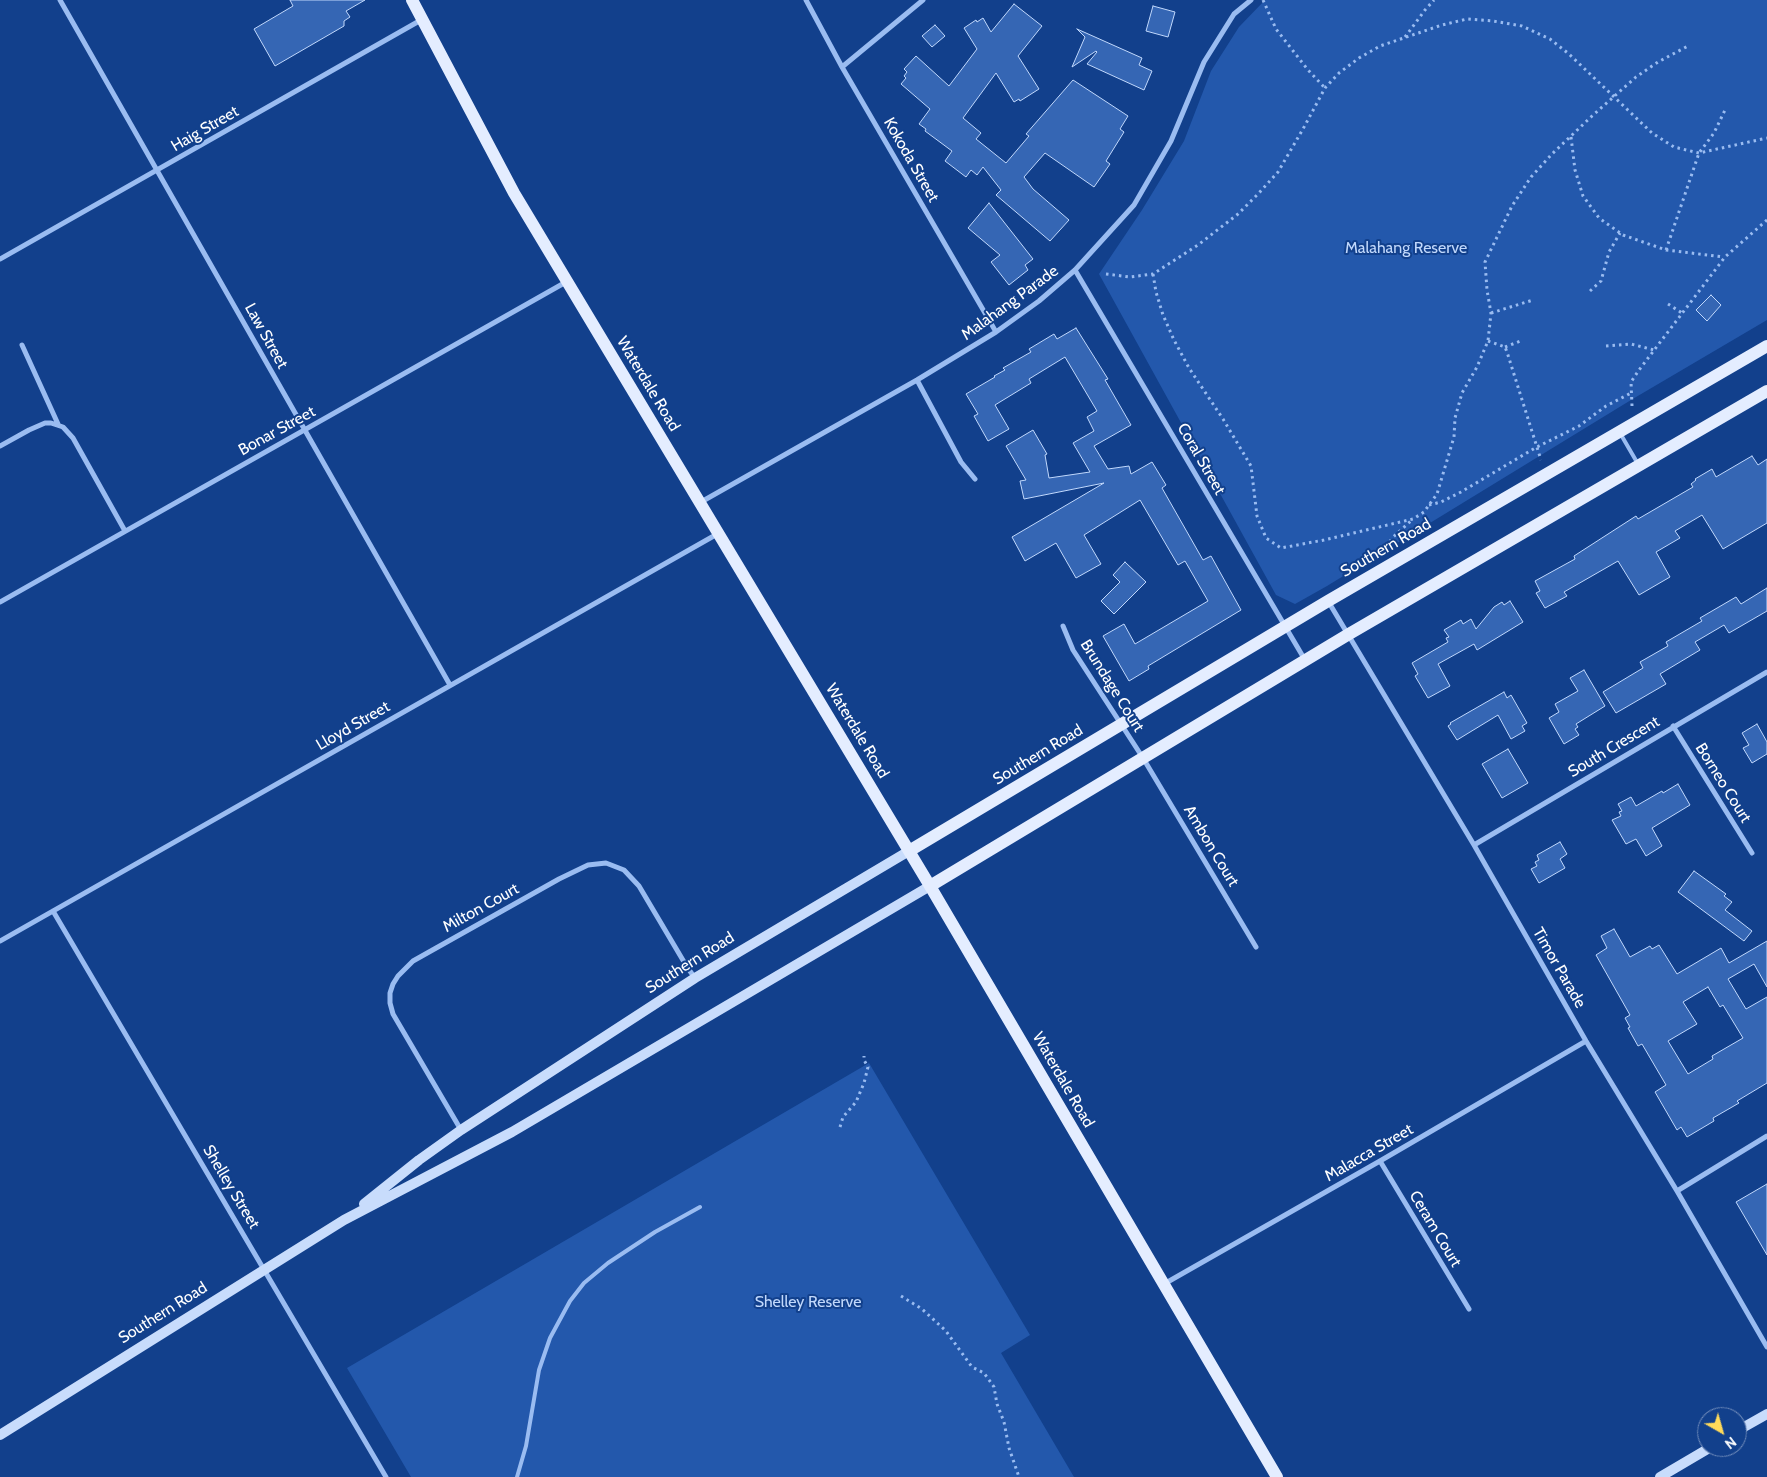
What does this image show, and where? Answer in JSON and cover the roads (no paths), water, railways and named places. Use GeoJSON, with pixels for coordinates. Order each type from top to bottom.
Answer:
{"type":"FeatureCollection","features":[{"type":"Feature","properties":{"kind":"main road","name":"Waterdale Road"},"geometry":{"type":"LineString","coordinates":[[412,0],[490,150],[566,281],[910,851],[1277,1477]]}},
{"type":"Feature","properties":{"kind":"main road","name":"Southern Road"},"geometry":{"type":"LineString","coordinates":[[344,1220],[419,1160],[461,1130],[695,978],[1328,601],[1767,346]]}},
{"type":"Feature","properties":{"kind":"main road","name":"Southern Road"},"geometry":{"type":"LineString","coordinates":[[0,1434],[344,1220],[512,1132],[930,886],[1349,634],[1767,391]]}},
{"type":"Feature","properties":{"kind":"main road"},"geometry":{"type":"LineString","coordinates":[[1747,1425],[1767,1414]]}},
{"type":"Feature","properties":{"kind":"main road"},"geometry":{"type":"LineString","coordinates":[[1660,1477],[1697,1455]]}},
{"type":"Feature","properties":{"kind":"street","name":"Law Street"},"geometry":{"type":"LineString","coordinates":[[60,0],[450,686]]}},
{"type":"Feature","properties":{"kind":"street","name":"Kokoda Street"},"geometry":{"type":"LineString","coordinates":[[806,0],[842,67],[996,332]]}},
{"type":"Feature","properties":{"kind":"street"},"geometry":{"type":"LineString","coordinates":[[842,67],[923,0]]}},
{"type":"Feature","properties":{"kind":"street","name":"Malahang Parade"},"geometry":{"type":"LineString","coordinates":[[701,502],[917,380],[996,332],[1039,301],[1075,270],[1134,205],[1171,141],[1204,62],[1234,14],[1251,0]]}},
{"type":"Feature","properties":{"kind":"street","name":"Haig Street"},"geometry":{"type":"LineString","coordinates":[[0,259],[421,20]]}},
{"type":"Feature","properties":{"kind":"street","name":"Coral Street"},"geometry":{"type":"LineString","coordinates":[[1075,270],[1305,660]]}},
{"type":"Feature","properties":{"kind":"street","name":"Bonar Street"},"geometry":{"type":"LineString","coordinates":[[0,602],[566,281]]}},
{"type":"Feature","properties":{"kind":"street"},"geometry":{"type":"LineString","coordinates":[[22,345],[58,424]]}},
{"type":"Feature","properties":{"kind":"street"},"geometry":{"type":"LineString","coordinates":[[917,380],[961,462],[975,479]]}},
{"type":"Feature","properties":{"kind":"street"},"geometry":{"type":"LineString","coordinates":[[0,446],[45,423],[58,424],[63,427],[73,438],[125,531]]}},
{"type":"Feature","properties":{"kind":"street","name":"Lloyd Street"},"geometry":{"type":"LineString","coordinates":[[0,941],[719,533]]}},
{"type":"Feature","properties":{"kind":"street","name":"Timor Parade"},"geometry":{"type":"LineString","coordinates":[[1328,601],[1474,845],[1586,1041],[1677,1191],[1767,1347]]}},
{"type":"Feature","properties":{"kind":"street","name":"Brundage Court"},"geometry":{"type":"LineString","coordinates":[[1062,626],[1074,650],[1143,758]]}},
{"type":"Feature","properties":{"kind":"street","name":"South Crescent"},"geometry":{"type":"LineString","coordinates":[[1474,845],[1767,672]]}},
{"type":"Feature","properties":{"kind":"street","name":"Borneo Court"},"geometry":{"type":"LineString","coordinates":[[1673,726],[1752,853]]}},
{"type":"Feature","properties":{"kind":"street","name":"Ambon Court"},"geometry":{"type":"LineString","coordinates":[[1143,758],[1256,947]]}},
{"type":"Feature","properties":{"kind":"street","name":"Milton Court"},"geometry":{"type":"LineString","coordinates":[[461,1130],[393,1014],[390,993],[398,976],[413,961],[559,879],[588,865],[606,863],[624,870],[635,882],[695,978]]}},
{"type":"Feature","properties":{"kind":"street","name":"Shelley Street"},"geometry":{"type":"LineString","coordinates":[[53,911],[386,1477]]}},
{"type":"Feature","properties":{"kind":"street","name":"Malacca Street"},"geometry":{"type":"LineString","coordinates":[[1164,1284],[1586,1041]]}},
{"type":"Feature","properties":{"kind":"street"},"geometry":{"type":"LineString","coordinates":[[1677,1191],[1767,1136]]}},
{"type":"Feature","properties":{"kind":"street","name":"Ceram Court"},"geometry":{"type":"LineString","coordinates":[[1380,1161],[1469,1309]]}},
{"type":"Feature","properties":{"kind":"lane"},"geometry":{"type":"LineString","coordinates":[[1620,432],[1639,466]]}},
{"type":"Feature","properties":{"kind":"lane"},"geometry":{"type":"LineString","coordinates":[[517,1477],[526,1446],[539,1370],[550,1338],[570,1301],[584,1283],[608,1263],[655,1232],[700,1207]]}},
{"type":"Feature","properties":{"kind":"park label","name":"Malahang Reserve"},"geometry":{"type":"Point","coordinates":[1406,248]}},
{"type":"Feature","properties":{"kind":"park label","name":"Shelley Reserve"},"geometry":{"type":"Point","coordinates":[808,1302]}}]}
